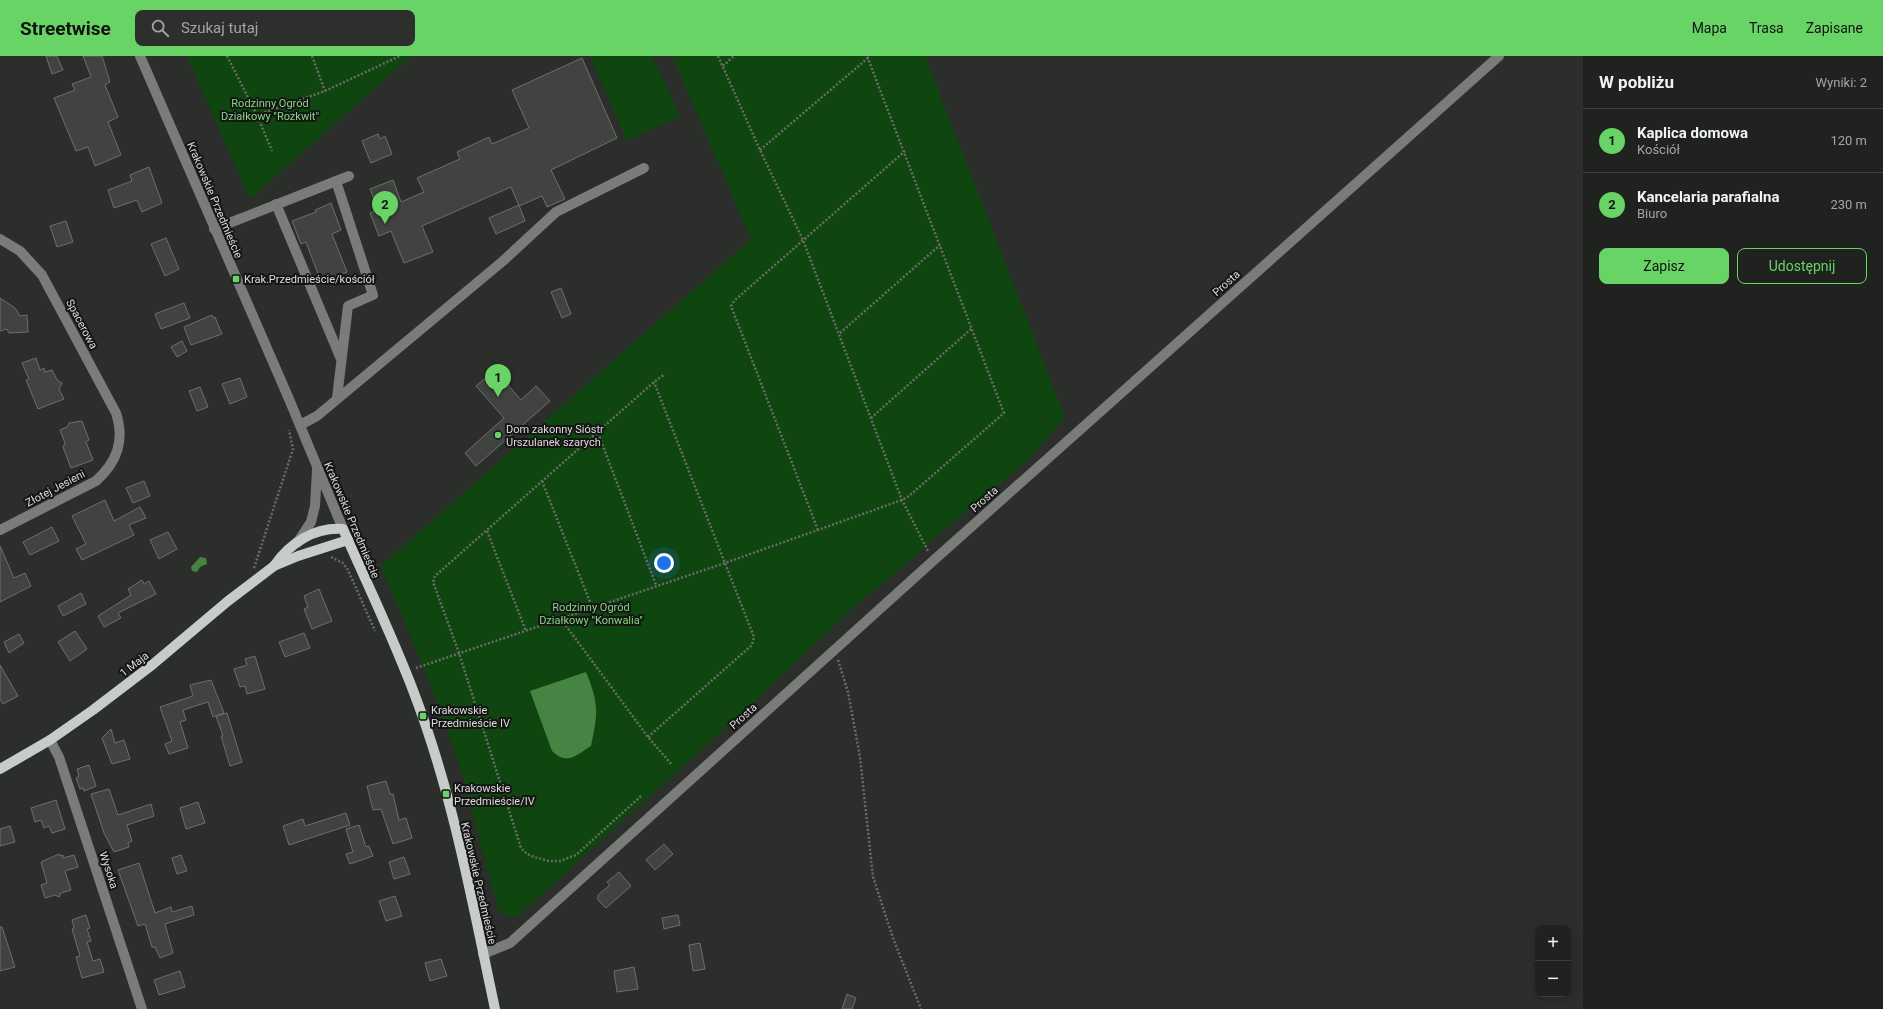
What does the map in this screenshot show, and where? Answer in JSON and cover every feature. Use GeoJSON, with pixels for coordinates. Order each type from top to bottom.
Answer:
{"type":"FeatureCollection","features":[{"type":"Feature","properties":{"kind":"main road","name":"Krakowskie Przedmieście"},"geometry":{"type":"LineString","coordinates":[[343,529],[406,672],[423,716],[446,794],[495,1009]]}},
{"type":"Feature","properties":{"kind":"main road","name":"1 Maja"},"geometry":{"type":"LineString","coordinates":[[274,566],[283,554],[297,543],[318,531],[343,529]]}},
{"type":"Feature","properties":{"kind":"main road","name":"1 Maja"},"geometry":{"type":"LineString","coordinates":[[0,769],[50,740],[93,710],[152,665],[228,601],[274,566],[298,556],[348,540]]}},
{"type":"Feature","properties":{"kind":"street","name":"Krakowskie Przedmieście"},"geometry":{"type":"LineString","coordinates":[[140,56],[300,425],[343,529]]}},
{"type":"Feature","properties":{"kind":"street","name":"Prosta"},"geometry":{"type":"LineString","coordinates":[[483,954],[510,943],[833,651],[1499,56]]}},
{"type":"Feature","properties":{"kind":"street"},"geometry":{"type":"LineString","coordinates":[[300,425],[317,416],[503,262],[556,212],[644,168]]}},
{"type":"Feature","properties":{"kind":"street"},"geometry":{"type":"LineString","coordinates":[[214,229],[349,176]]}},
{"type":"Feature","properties":{"kind":"street"},"geometry":{"type":"LineString","coordinates":[[336,181],[373,295],[348,306],[337,398]]}},
{"type":"Feature","properties":{"kind":"street"},"geometry":{"type":"LineString","coordinates":[[276,204],[342,361]]}},
{"type":"Feature","properties":{"kind":"street","name":"Spacerowa"},"geometry":{"type":"LineString","coordinates":[[0,239],[20,251],[42,275],[116,413],[120,424],[120,436]]}},
{"type":"Feature","properties":{"kind":"street","name":"Złotej Jesieni"},"geometry":{"type":"LineString","coordinates":[[0,530],[96,481],[114,460],[119,449],[120,436]]}},
{"type":"Feature","properties":{"kind":"street","name":"1 Maja"},"geometry":{"type":"LineString","coordinates":[[297,543],[311,522],[315,506],[317,468]]}},
{"type":"Feature","properties":{"kind":"street","name":"Wysoka"},"geometry":{"type":"LineString","coordinates":[[50,740],[60,757],[142,1009]]}},
{"type":"Feature","properties":{"kind":"path"},"geometry":{"type":"LineString","coordinates":[[227,56],[257,115],[272,151]]}},
{"type":"Feature","properties":{"kind":"path"},"geometry":{"type":"LineString","coordinates":[[312,56],[325,90]]}},
{"type":"Feature","properties":{"kind":"path"},"geometry":{"type":"LineString","coordinates":[[257,115],[325,90],[400,56]]}},
{"type":"Feature","properties":{"kind":"path"},"geometry":{"type":"LineString","coordinates":[[718,56],[802,240],[840,333],[902,500],[924,547]]}},
{"type":"Feature","properties":{"kind":"path"},"geometry":{"type":"LineString","coordinates":[[723,66],[734,56]]}},
{"type":"Feature","properties":{"kind":"path"},"geometry":{"type":"LineString","coordinates":[[417,668],[656,585],[725,563],[902,500],[909,496],[1004,413],[905,151],[867,57],[760,150]]}},
{"type":"Feature","properties":{"kind":"path"},"geometry":{"type":"LineString","coordinates":[[818,530],[731,306],[802,240],[905,151]]}},
{"type":"Feature","properties":{"kind":"path"},"geometry":{"type":"LineString","coordinates":[[840,333],[940,245]]}},
{"type":"Feature","properties":{"kind":"path"},"geometry":{"type":"LineString","coordinates":[[871,418],[971,329]]}},
{"type":"Feature","properties":{"kind":"path"},"geometry":{"type":"LineString","coordinates":[[641,796],[576,855],[560,861],[534,858],[521,848],[459,653],[433,582],[435,576],[654,382],[665,374]]}},
{"type":"Feature","properties":{"kind":"path"},"geometry":{"type":"LineString","coordinates":[[648,737],[754,641],[754,637],[654,382]]}},
{"type":"Feature","properties":{"kind":"path"},"geometry":{"type":"LineString","coordinates":[[252,571],[293,449],[288,426]]}},
{"type":"Feature","properties":{"kind":"path"},"geometry":{"type":"LineString","coordinates":[[598,432],[656,585]]}},
{"type":"Feature","properties":{"kind":"path"},"geometry":{"type":"LineString","coordinates":[[542,481],[592,607]]}},
{"type":"Feature","properties":{"kind":"path"},"geometry":{"type":"LineString","coordinates":[[487,531],[526,631]]}},
{"type":"Feature","properties":{"kind":"path"},"geometry":{"type":"LineString","coordinates":[[326,557],[331,557],[343,563],[348,570],[376,632]]}},
{"type":"Feature","properties":{"kind":"path"},"geometry":{"type":"LineString","coordinates":[[561,619],[648,737],[672,765]]}},
{"type":"Feature","properties":{"kind":"path"},"geometry":{"type":"LineString","coordinates":[[833,651],[841,667],[848,692],[860,757],[873,877],[893,938],[921,1009]]}},
{"type":"Feature","properties":{"kind":"green space","name":"Rodzinny Ogród Działkowy \"Rozkwit\""},"geometry":{"type":"Polygon","coordinates":[[[187,56],[411,56],[250,199],[187,56]]]}},
{"type":"Feature","properties":{"kind":"green space"},"geometry":{"type":"Polygon","coordinates":[[[590,56],[652,56],[680,116],[627,141],[590,56]]]}},
{"type":"Feature","properties":{"kind":"green space","name":"Rodzinny Ogród Działkowy \"Konwalia\""},"geometry":{"type":"Polygon","coordinates":[[[672,56],[925,56],[1065,417],[1027,461],[856,605],[757,699],[517,917],[499,913],[460,766],[423,666],[381,566],[751,239],[672,56]]]}},
{"type":"Feature","properties":{"kind":"shaded area"},"geometry":{"type":"Polygon","coordinates":[[[200,557],[206,558],[207,564],[200,567],[197,572],[192,571],[191,567],[200,557]]]}},
{"type":"Feature","properties":{"kind":"shaded area"},"geometry":{"type":"Polygon","coordinates":[[[586,672],[593,692],[596,708],[595,725],[591,746],[572,758],[563,758],[552,751],[530,691],[586,672]]]}},
{"type":"Feature","properties":{"kind":"building"},"geometry":{"type":"Polygon","coordinates":[[[46,56],[57,56],[63,70],[52,74],[46,56]]]}},
{"type":"Feature","properties":{"kind":"building"},"geometry":{"type":"Polygon","coordinates":[[[83,56],[102,56],[110,82],[105,85],[118,117],[108,122],[121,155],[95,166],[88,147],[76,151],[54,98],[75,90],[72,84],[91,77],[83,56]]]}},
{"type":"Feature","properties":{"kind":"building"},"geometry":{"type":"Polygon","coordinates":[[[582,58],[617,138],[551,170],[565,199],[547,207],[542,196],[519,206],[511,187],[422,226],[433,252],[404,263],[391,231],[379,236],[370,213],[378,209],[370,189],[393,180],[401,202],[424,192],[417,178],[460,159],[457,152],[489,137],[492,144],[529,128],[512,90],[582,58]]]}},
{"type":"Feature","properties":{"kind":"building"},"geometry":{"type":"Polygon","coordinates":[[[378,134],[380,139],[385,136],[392,154],[371,163],[362,141],[378,134]]]}},
{"type":"Feature","properties":{"kind":"building"},"geometry":{"type":"Polygon","coordinates":[[[149,167],[162,203],[142,212],[137,200],[114,208],[108,190],[132,181],[130,175],[149,167]]]}},
{"type":"Feature","properties":{"kind":"building"},"geometry":{"type":"Polygon","coordinates":[[[331,203],[341,230],[332,234],[347,272],[321,282],[306,242],[301,244],[292,221],[316,212],[315,210],[331,203]]]}},
{"type":"Feature","properties":{"kind":"building"},"geometry":{"type":"Polygon","coordinates":[[[519,205],[525,221],[496,234],[489,218],[519,205]]]}},
{"type":"Feature","properties":{"kind":"building"},"geometry":{"type":"Polygon","coordinates":[[[66,221],[73,242],[57,247],[50,226],[66,221]]]}},
{"type":"Feature","properties":{"kind":"building"},"geometry":{"type":"Polygon","coordinates":[[[166,238],[179,269],[165,276],[151,244],[166,238]]]}},
{"type":"Feature","properties":{"kind":"building"},"geometry":{"type":"Polygon","coordinates":[[[561,288],[571,314],[562,318],[551,292],[561,288]]]}},
{"type":"Feature","properties":{"kind":"building"},"geometry":{"type":"Polygon","coordinates":[[[0,298],[15,308],[20,316],[27,315],[28,332],[9,333],[7,329],[0,331],[0,298]]]}},
{"type":"Feature","properties":{"kind":"building"},"geometry":{"type":"Polygon","coordinates":[[[184,303],[190,318],[161,329],[155,314],[184,303]]]}},
{"type":"Feature","properties":{"kind":"building"},"geometry":{"type":"Polygon","coordinates":[[[212,315],[213,318],[215,317],[222,334],[191,345],[184,327],[212,315]]]}},
{"type":"Feature","properties":{"kind":"building"},"geometry":{"type":"Polygon","coordinates":[[[182,341],[187,351],[177,357],[171,347],[182,341]]]}},
{"type":"Feature","properties":{"kind":"building"},"geometry":{"type":"Polygon","coordinates":[[[36,358],[40,370],[44,368],[45,372],[52,370],[57,380],[62,383],[59,389],[64,399],[38,409],[26,380],[29,379],[22,363],[36,358]]]}},
{"type":"Feature","properties":{"kind":"building","name":"Dom zakonny Sióstr Urszulanek szarych"},"geometry":{"type":"Polygon","coordinates":[[[495,370],[521,400],[536,386],[550,401],[476,466],[465,453],[504,418],[476,386],[495,370]]]}},
{"type":"Feature","properties":{"kind":"building"},"geometry":{"type":"Polygon","coordinates":[[[240,378],[247,397],[230,404],[222,384],[240,378]]]}},
{"type":"Feature","properties":{"kind":"building"},"geometry":{"type":"Polygon","coordinates":[[[200,387],[208,407],[197,411],[189,391],[200,387]]]}},
{"type":"Feature","properties":{"kind":"building"},"geometry":{"type":"Polygon","coordinates":[[[82,421],[89,440],[86,442],[93,460],[71,468],[63,447],[65,443],[60,430],[67,427],[69,423],[82,421]]]}},
{"type":"Feature","properties":{"kind":"building"},"geometry":{"type":"Polygon","coordinates":[[[144,481],[150,496],[133,503],[126,488],[144,481]]]}},
{"type":"Feature","properties":{"kind":"building"},"geometry":{"type":"Polygon","coordinates":[[[105,500],[114,521],[140,507],[146,518],[129,525],[134,535],[82,560],[76,549],[86,544],[72,516],[105,500]]]}},
{"type":"Feature","properties":{"kind":"building"},"geometry":{"type":"Polygon","coordinates":[[[52,527],[59,541],[30,555],[23,542],[52,527]]]}},
{"type":"Feature","properties":{"kind":"building"},"geometry":{"type":"Polygon","coordinates":[[[168,532],[177,549],[159,559],[150,540],[168,532]]]}},
{"type":"Feature","properties":{"kind":"building"},"geometry":{"type":"Polygon","coordinates":[[[0,546],[14,578],[25,573],[31,586],[0,602],[0,546]]]}},
{"type":"Feature","properties":{"kind":"building"},"geometry":{"type":"Polygon","coordinates":[[[142,580],[144,584],[149,581],[156,594],[118,613],[121,618],[104,627],[98,616],[131,595],[128,589],[142,580]]]}},
{"type":"Feature","properties":{"kind":"building"},"geometry":{"type":"Polygon","coordinates":[[[319,589],[332,621],[312,629],[304,609],[308,607],[304,596],[319,589]]]}},
{"type":"Feature","properties":{"kind":"building"},"geometry":{"type":"Polygon","coordinates":[[[81,593],[86,604],[63,616],[58,606],[81,593]]]}},
{"type":"Feature","properties":{"kind":"building"},"geometry":{"type":"Polygon","coordinates":[[[75,631],[87,649],[70,661],[58,642],[75,631]]]}},
{"type":"Feature","properties":{"kind":"building"},"geometry":{"type":"Polygon","coordinates":[[[304,633],[310,648],[285,657],[279,642],[304,633]]]}},
{"type":"Feature","properties":{"kind":"building"},"geometry":{"type":"Polygon","coordinates":[[[19,634],[24,643],[9,653],[4,642],[19,634]]]}},
{"type":"Feature","properties":{"kind":"building"},"geometry":{"type":"Polygon","coordinates":[[[255,656],[265,689],[247,694],[245,686],[240,687],[234,669],[247,665],[245,659],[255,656]]]}},
{"type":"Feature","properties":{"kind":"building"},"geometry":{"type":"Polygon","coordinates":[[[0,665],[18,696],[3,704],[0,699],[0,665]]]}},
{"type":"Feature","properties":{"kind":"building"},"geometry":{"type":"Polygon","coordinates":[[[211,680],[224,713],[213,717],[208,702],[183,710],[186,720],[180,722],[188,748],[169,754],[165,744],[172,741],[160,707],[193,696],[190,685],[211,680]]]}},
{"type":"Feature","properties":{"kind":"building"},"geometry":{"type":"Polygon","coordinates":[[[227,713],[242,762],[230,766],[221,736],[223,736],[216,716],[227,713]]]}},
{"type":"Feature","properties":{"kind":"building"},"geometry":{"type":"Polygon","coordinates":[[[111,729],[115,743],[124,740],[130,759],[112,764],[102,738],[111,729]]]}},
{"type":"Feature","properties":{"kind":"building"},"geometry":{"type":"Polygon","coordinates":[[[89,765],[96,786],[84,791],[83,788],[80,789],[76,778],[79,776],[77,769],[89,765]]]}},
{"type":"Feature","properties":{"kind":"building"},"geometry":{"type":"Polygon","coordinates":[[[386,781],[390,794],[393,794],[399,820],[406,818],[412,838],[393,844],[381,809],[373,810],[367,786],[386,781]]]}},
{"type":"Feature","properties":{"kind":"building"},"geometry":{"type":"Polygon","coordinates":[[[109,789],[118,815],[151,804],[154,816],[127,825],[132,841],[128,843],[129,847],[114,852],[104,833],[91,794],[109,789]]]}},
{"type":"Feature","properties":{"kind":"building"},"geometry":{"type":"Polygon","coordinates":[[[56,800],[65,829],[52,833],[49,826],[44,828],[41,820],[35,822],[31,808],[56,800]]]}},
{"type":"Feature","properties":{"kind":"building"},"geometry":{"type":"Polygon","coordinates":[[[198,802],[205,823],[186,829],[180,808],[198,802]]]}},
{"type":"Feature","properties":{"kind":"building"},"geometry":{"type":"Polygon","coordinates":[[[346,813],[350,825],[289,845],[283,826],[303,819],[305,826],[346,813]]]}},
{"type":"Feature","properties":{"kind":"building"},"geometry":{"type":"Polygon","coordinates":[[[359,825],[366,847],[369,846],[373,856],[350,864],[346,854],[353,852],[346,829],[359,825]]]}},
{"type":"Feature","properties":{"kind":"building"},"geometry":{"type":"Polygon","coordinates":[[[10,826],[15,842],[0,846],[0,829],[10,826]]]}},
{"type":"Feature","properties":{"kind":"building"},"geometry":{"type":"Polygon","coordinates":[[[664,844],[673,854],[655,870],[646,860],[664,844]]]}},
{"type":"Feature","properties":{"kind":"building"},"geometry":{"type":"Polygon","coordinates":[[[59,854],[60,856],[63,855],[63,858],[74,855],[78,867],[65,871],[71,890],[61,893],[59,897],[55,895],[45,898],[41,885],[47,883],[41,862],[59,854]]]}},
{"type":"Feature","properties":{"kind":"building"},"geometry":{"type":"Polygon","coordinates":[[[181,855],[187,871],[177,874],[172,858],[181,855]]]}},
{"type":"Feature","properties":{"kind":"building"},"geometry":{"type":"Polygon","coordinates":[[[404,857],[410,874],[394,879],[389,862],[404,857]]]}},
{"type":"Feature","properties":{"kind":"building"},"geometry":{"type":"Polygon","coordinates":[[[139,863],[155,913],[171,907],[172,912],[192,906],[194,915],[165,924],[173,953],[160,958],[155,947],[152,947],[145,924],[138,926],[118,870],[139,863]]]}},
{"type":"Feature","properties":{"kind":"building"},"geometry":{"type":"Polygon","coordinates":[[[619,872],[631,886],[606,908],[598,900],[598,895],[610,885],[607,882],[619,872]]]}},
{"type":"Feature","properties":{"kind":"building"},"geometry":{"type":"Polygon","coordinates":[[[395,896],[402,916],[386,921],[379,901],[395,896]]]}},
{"type":"Feature","properties":{"kind":"building"},"geometry":{"type":"Polygon","coordinates":[[[86,915],[90,928],[87,929],[91,941],[87,942],[93,961],[100,959],[104,972],[82,978],[76,957],[80,956],[72,929],[74,928],[72,920],[86,915]]]}},
{"type":"Feature","properties":{"kind":"building"},"geometry":{"type":"Polygon","coordinates":[[[678,915],[680,925],[664,929],[662,918],[678,915]]]}},
{"type":"Feature","properties":{"kind":"building"},"geometry":{"type":"Polygon","coordinates":[[[0,927],[2,927],[15,967],[0,971],[0,927]]]}},
{"type":"Feature","properties":{"kind":"building"},"geometry":{"type":"Polygon","coordinates":[[[700,943],[705,969],[693,971],[689,945],[700,943]]]}},
{"type":"Feature","properties":{"kind":"building"},"geometry":{"type":"Polygon","coordinates":[[[441,959],[447,976],[430,981],[425,963],[441,959]]]}},
{"type":"Feature","properties":{"kind":"building"},"geometry":{"type":"Polygon","coordinates":[[[634,967],[638,989],[617,992],[614,971],[634,967]]]}},
{"type":"Feature","properties":{"kind":"building"},"geometry":{"type":"Polygon","coordinates":[[[180,971],[185,987],[159,995],[154,980],[180,971]]]}},
{"type":"Feature","properties":{"kind":"building"},"geometry":{"type":"Polygon","coordinates":[[[847,994],[856,998],[852,1009],[842,1009],[847,994]]]}},
{"type":"Feature","properties":{"kind":"place","name":"Kancelaria parafialna"},"geometry":{"type":"Point","coordinates":[385,224]}},
{"type":"Feature","properties":{"kind":"place","name":"Krak.Przedmieście/kościół"},"geometry":{"type":"Point","coordinates":[236,279]}},
{"type":"Feature","properties":{"kind":"place","name":"Kaplica domowa"},"geometry":{"type":"Point","coordinates":[498,397]}},
{"type":"Feature","properties":{"kind":"place","name":"Dom zakonny Sióstr Urszulanek szarych"},"geometry":{"type":"Point","coordinates":[498,435]}},
{"type":"Feature","properties":{"kind":"place","name":"Krakowskie Przedmieście IV"},"geometry":{"type":"Point","coordinates":[423,716]}},
{"type":"Feature","properties":{"kind":"place","name":"Krakowskie Przedmieście/IV"},"geometry":{"type":"Point","coordinates":[446,794]}}]}
